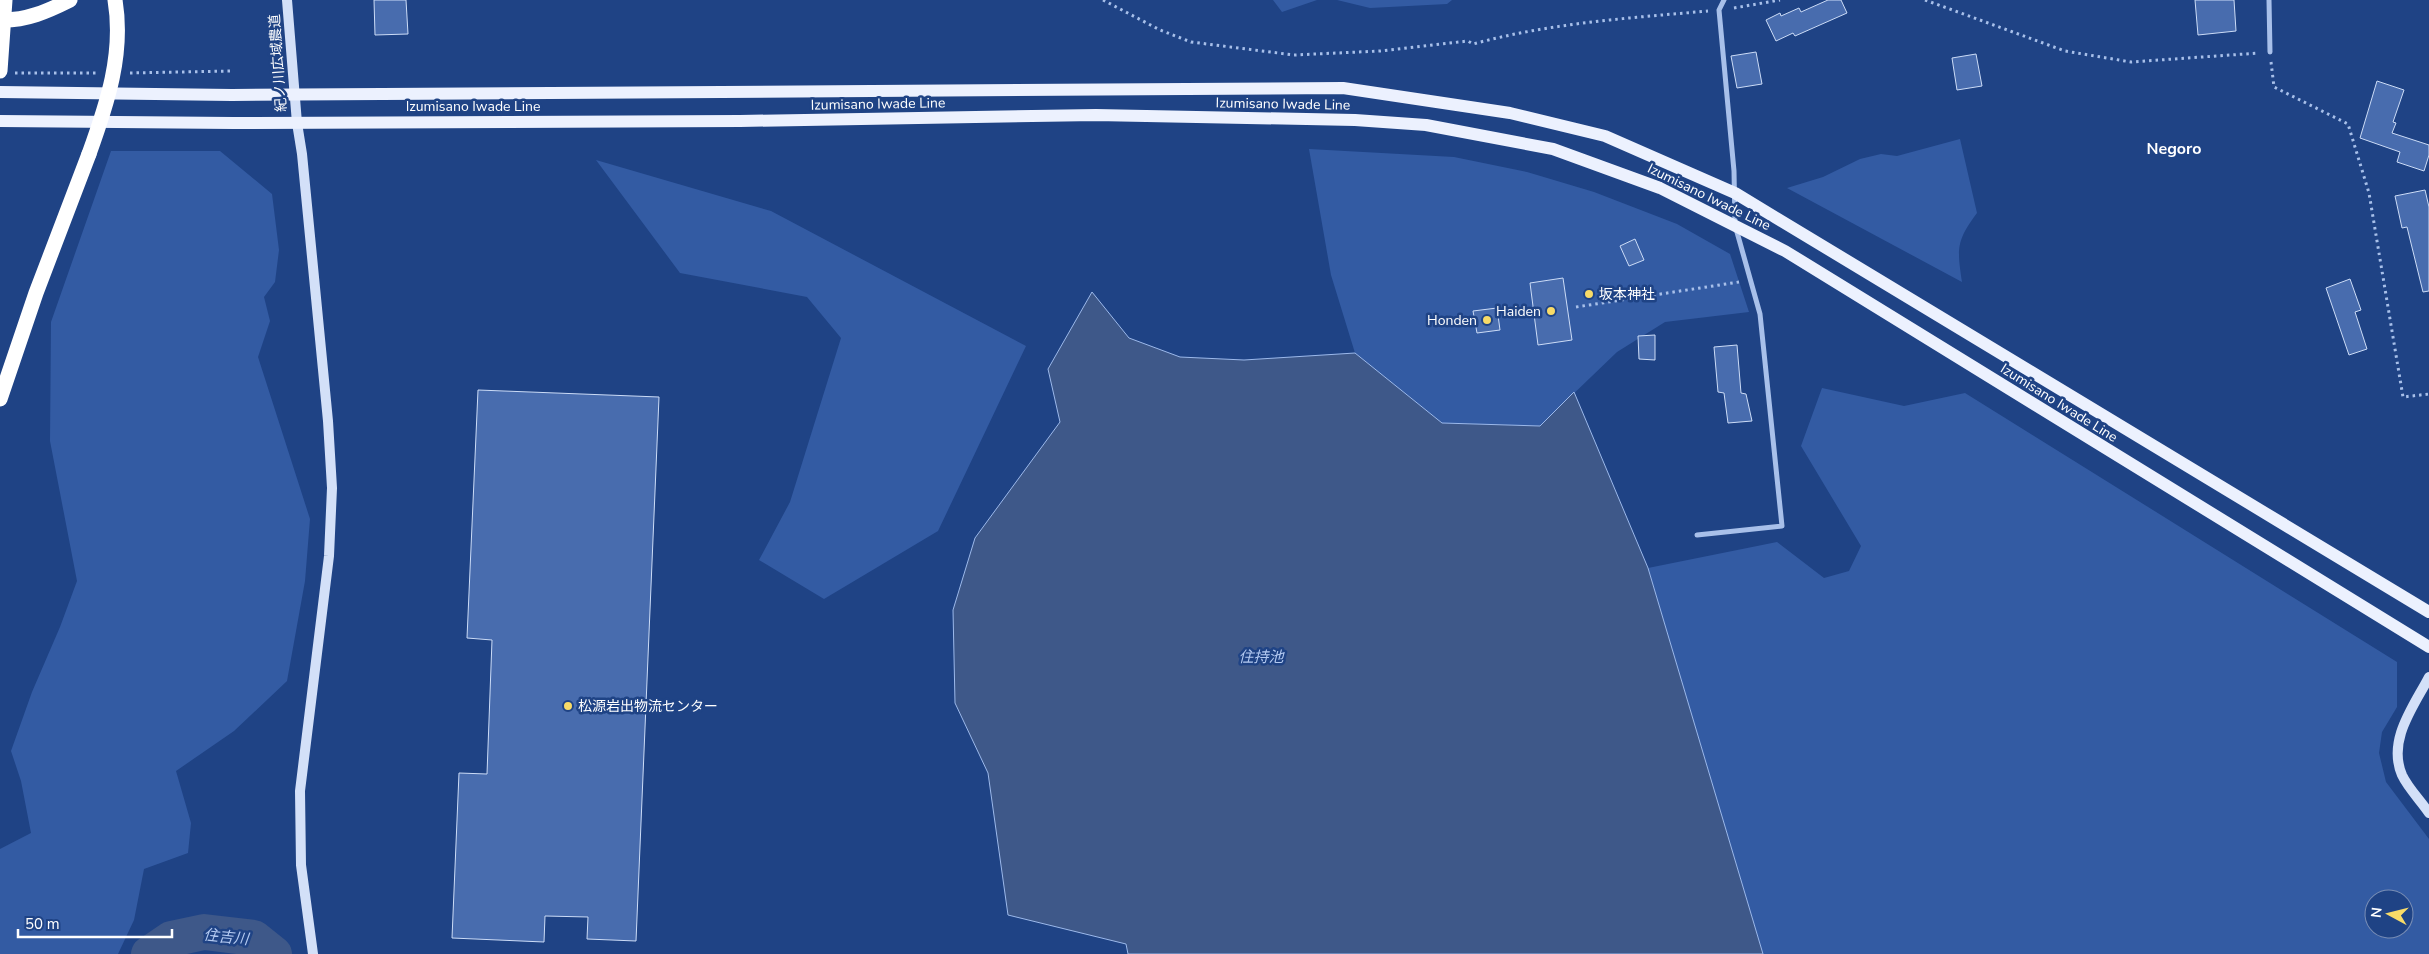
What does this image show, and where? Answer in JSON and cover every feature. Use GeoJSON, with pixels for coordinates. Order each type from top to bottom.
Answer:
{"type":"FeatureCollection","features":[{"type":"Feature","properties":{"kind":"highway"},"geometry":{"type":"LineString","coordinates":[[0,71],[5,0]]}},
{"type":"Feature","properties":{"kind":"highway"},"geometry":{"type":"LineString","coordinates":[[0,20],[12,20],[42,13],[70,0]]}},
{"type":"Feature","properties":{"kind":"highway"},"geometry":{"type":"LineString","coordinates":[[0,400],[36,293],[102,118],[113,78],[119,24],[115,0]]}},
{"type":"Feature","properties":{"kind":"main road","name":"Izumisano Iwade Line"},"geometry":{"type":"LineString","coordinates":[[0,92],[295,94],[1343,88],[1510,113],[1605,136],[1735,193],[2429,612]]}},
{"type":"Feature","properties":{"kind":"main road","name":"Izumisano Iwade Line"},"geometry":{"type":"LineString","coordinates":[[0,121],[40,123],[740,121],[1096,115],[1355,120],[1426,125],[1553,149],[1660,188],[1785,251],[2429,647]]}},
{"type":"Feature","properties":{"kind":"street","name":"紀ノ川広域農道"},"geometry":{"type":"LineString","coordinates":[[287,0],[297,123],[302,154],[328,421],[332,488],[328,556],[300,792],[301,865],[313,954]]}},
{"type":"Feature","properties":{"kind":"street"},"geometry":{"type":"LineString","coordinates":[[1697,535],[1782,526],[1760,314],[1735,226],[1735,193],[1719,10],[1724,0]]}},
{"type":"Feature","properties":{"kind":"street"},"geometry":{"type":"LineString","coordinates":[[2269,0],[2270,52]]}},
{"type":"Feature","properties":{"kind":"street"},"geometry":{"type":"LineString","coordinates":[[2429,677],[2402,726],[2398,749],[2402,774],[2429,813]]}},
{"type":"Feature","properties":{"kind":"path"},"geometry":{"type":"LineString","coordinates":[[1103,0],[1160,30],[1191,42],[1294,54],[1380,51],[1468,41],[1473,44],[1498,37],[1584,22],[1719,10],[1780,0]]}},
{"type":"Feature","properties":{"kind":"path"},"geometry":{"type":"LineString","coordinates":[[1925,0],[2065,51],[2131,62],[2270,52],[2274,87],[2348,124],[2369,193],[2403,397],[2429,394]]}},
{"type":"Feature","properties":{"kind":"path"},"geometry":{"type":"LineString","coordinates":[[1576,307],[1751,280]]}},
{"type":"Feature","properties":{"kind":"shaded area"},"geometry":{"type":"Polygon","coordinates":[[[1273,0],[1317,0],[1282,12],[1273,0]]]}},
{"type":"Feature","properties":{"kind":"shaded area"},"geometry":{"type":"Polygon","coordinates":[[[1337,0],[1452,0],[1447,4],[1370,8],[1337,0]]]}},
{"type":"Feature","properties":{"kind":"shaded area"},"geometry":{"type":"Polygon","coordinates":[[[1960,139],[1977,213],[1965,231],[1960,246],[1959,261],[1962,282],[1787,188],[1823,177],[1860,159],[1881,154],[1897,156],[1960,139]]]}},
{"type":"Feature","properties":{"kind":"shaded area"},"geometry":{"type":"Polygon","coordinates":[[[1309,149],[1454,157],[1527,172],[1594,192],[1677,224],[1730,254],[1749,312],[1665,322],[1617,352],[1540,426],[1442,423],[1355,353],[1331,275],[1309,149]]]}},
{"type":"Feature","properties":{"kind":"shaded area"},"geometry":{"type":"Polygon","coordinates":[[[111,151],[220,151],[272,194],[279,250],[275,282],[264,297],[270,321],[258,357],[310,519],[305,581],[287,681],[234,731],[176,771],[191,823],[188,853],[144,869],[134,920],[118,954],[0,954],[0,849],[31,833],[21,781],[11,751],[32,692],[60,627],[77,581],[50,441],[51,322],[111,151]]]}},
{"type":"Feature","properties":{"kind":"shaded area"},"geometry":{"type":"Polygon","coordinates":[[[596,160],[771,211],[1026,346],[938,531],[824,599],[759,560],[790,502],[841,338],[807,297],[680,273],[596,160]]]}},
{"type":"Feature","properties":{"kind":"shaded area"},"geometry":{"type":"Polygon","coordinates":[[[1822,388],[1904,406],[1965,393],[2397,662],[2397,707],[2382,732],[2379,753],[2386,782],[2429,839],[2429,954],[1763,954],[1648,568],[1777,542],[1824,578],[1849,571],[1861,546],[1801,446],[1822,388]]]}},
{"type":"Feature","properties":{"kind":"water","name":"住持池"},"geometry":{"type":"Polygon","coordinates":[[[1092,292],[1129,338],[1180,357],[1244,360],[1355,353],[1442,423],[1540,426],[1574,392],[1648,568],[1763,954],[1128,954],[1126,944],[1008,915],[988,773],[955,703],[953,610],[975,538],[1060,422],[1048,369],[1092,292]]]}},
{"type":"Feature","properties":{"kind":"building"},"geometry":{"type":"Polygon","coordinates":[[[374,0],[406,0],[408,34],[375,35],[374,0]]]}},
{"type":"Feature","properties":{"kind":"building"},"geometry":{"type":"Polygon","coordinates":[[[1828,0],[1841,0],[1847,13],[1795,36],[1793,33],[1776,41],[1766,20],[1780,13],[1781,16],[1799,8],[1801,12],[1828,0]]]}},
{"type":"Feature","properties":{"kind":"building"},"geometry":{"type":"Polygon","coordinates":[[[2195,0],[2234,0],[2236,31],[2198,35],[2195,0]]]}},
{"type":"Feature","properties":{"kind":"building"},"geometry":{"type":"Polygon","coordinates":[[[1756,52],[1762,84],[1737,88],[1731,56],[1756,52]]]}},
{"type":"Feature","properties":{"kind":"building"},"geometry":{"type":"Polygon","coordinates":[[[1976,54],[1982,86],[1957,90],[1952,58],[1976,54]]]}},
{"type":"Feature","properties":{"kind":"building"},"geometry":{"type":"Polygon","coordinates":[[[2377,81],[2404,90],[2393,122],[2396,123],[2392,133],[2429,145],[2429,155],[2424,171],[2397,162],[2400,152],[2360,138],[2377,81]]]}},
{"type":"Feature","properties":{"kind":"building"},"geometry":{"type":"Polygon","coordinates":[[[2425,190],[2429,207],[2429,291],[2423,292],[2407,227],[2402,228],[2395,196],[2425,190]]]}},
{"type":"Feature","properties":{"kind":"building"},"geometry":{"type":"Polygon","coordinates":[[[1635,239],[1644,260],[1629,266],[1620,246],[1635,239]]]}},
{"type":"Feature","properties":{"kind":"building","name":"Haiden"},"geometry":{"type":"Polygon","coordinates":[[[1563,278],[1572,340],[1538,345],[1530,283],[1563,278]]]}},
{"type":"Feature","properties":{"kind":"building"},"geometry":{"type":"Polygon","coordinates":[[[2350,279],[2361,310],[2355,312],[2367,349],[2349,355],[2326,288],[2350,279]]]}},
{"type":"Feature","properties":{"kind":"building","name":"Honden"},"geometry":{"type":"Polygon","coordinates":[[[1497,308],[1500,330],[1477,333],[1473,311],[1497,308]]]}},
{"type":"Feature","properties":{"kind":"building"},"geometry":{"type":"Polygon","coordinates":[[[1655,335],[1655,360],[1639,359],[1638,336],[1655,335]]]}},
{"type":"Feature","properties":{"kind":"building"},"geometry":{"type":"Polygon","coordinates":[[[1737,345],[1741,393],[1746,394],[1752,421],[1728,423],[1724,393],[1718,392],[1714,347],[1737,345]]]}},
{"type":"Feature","properties":{"kind":"building","name":"松源岩出物流センター"},"geometry":{"type":"Polygon","coordinates":[[[478,390],[659,397],[636,941],[587,939],[588,917],[545,916],[544,942],[452,938],[459,773],[487,774],[492,640],[467,638],[478,390]]]}},
{"type":"Feature","properties":{"kind":"waterway","name":"住吉川"},"geometry":{"type":"LineString","coordinates":[[149,954],[171,939],[204,932],[254,938],[274,954]]}},
{"type":"Feature","properties":{"kind":"place","name":"坂本神社"},"geometry":{"type":"Point","coordinates":[1589,294]}},
{"type":"Feature","properties":{"kind":"place","name":"Haiden"},"geometry":{"type":"Point","coordinates":[1551,311]}},
{"type":"Feature","properties":{"kind":"place","name":"Honden"},"geometry":{"type":"Point","coordinates":[1487,320]}},
{"type":"Feature","properties":{"kind":"place","name":"松源岩出物流センター"},"geometry":{"type":"Point","coordinates":[568,706]}},
{"type":"Feature","properties":{"kind":"district","name":"Negoro"},"geometry":{"type":"Point","coordinates":[2174,149]}}]}
